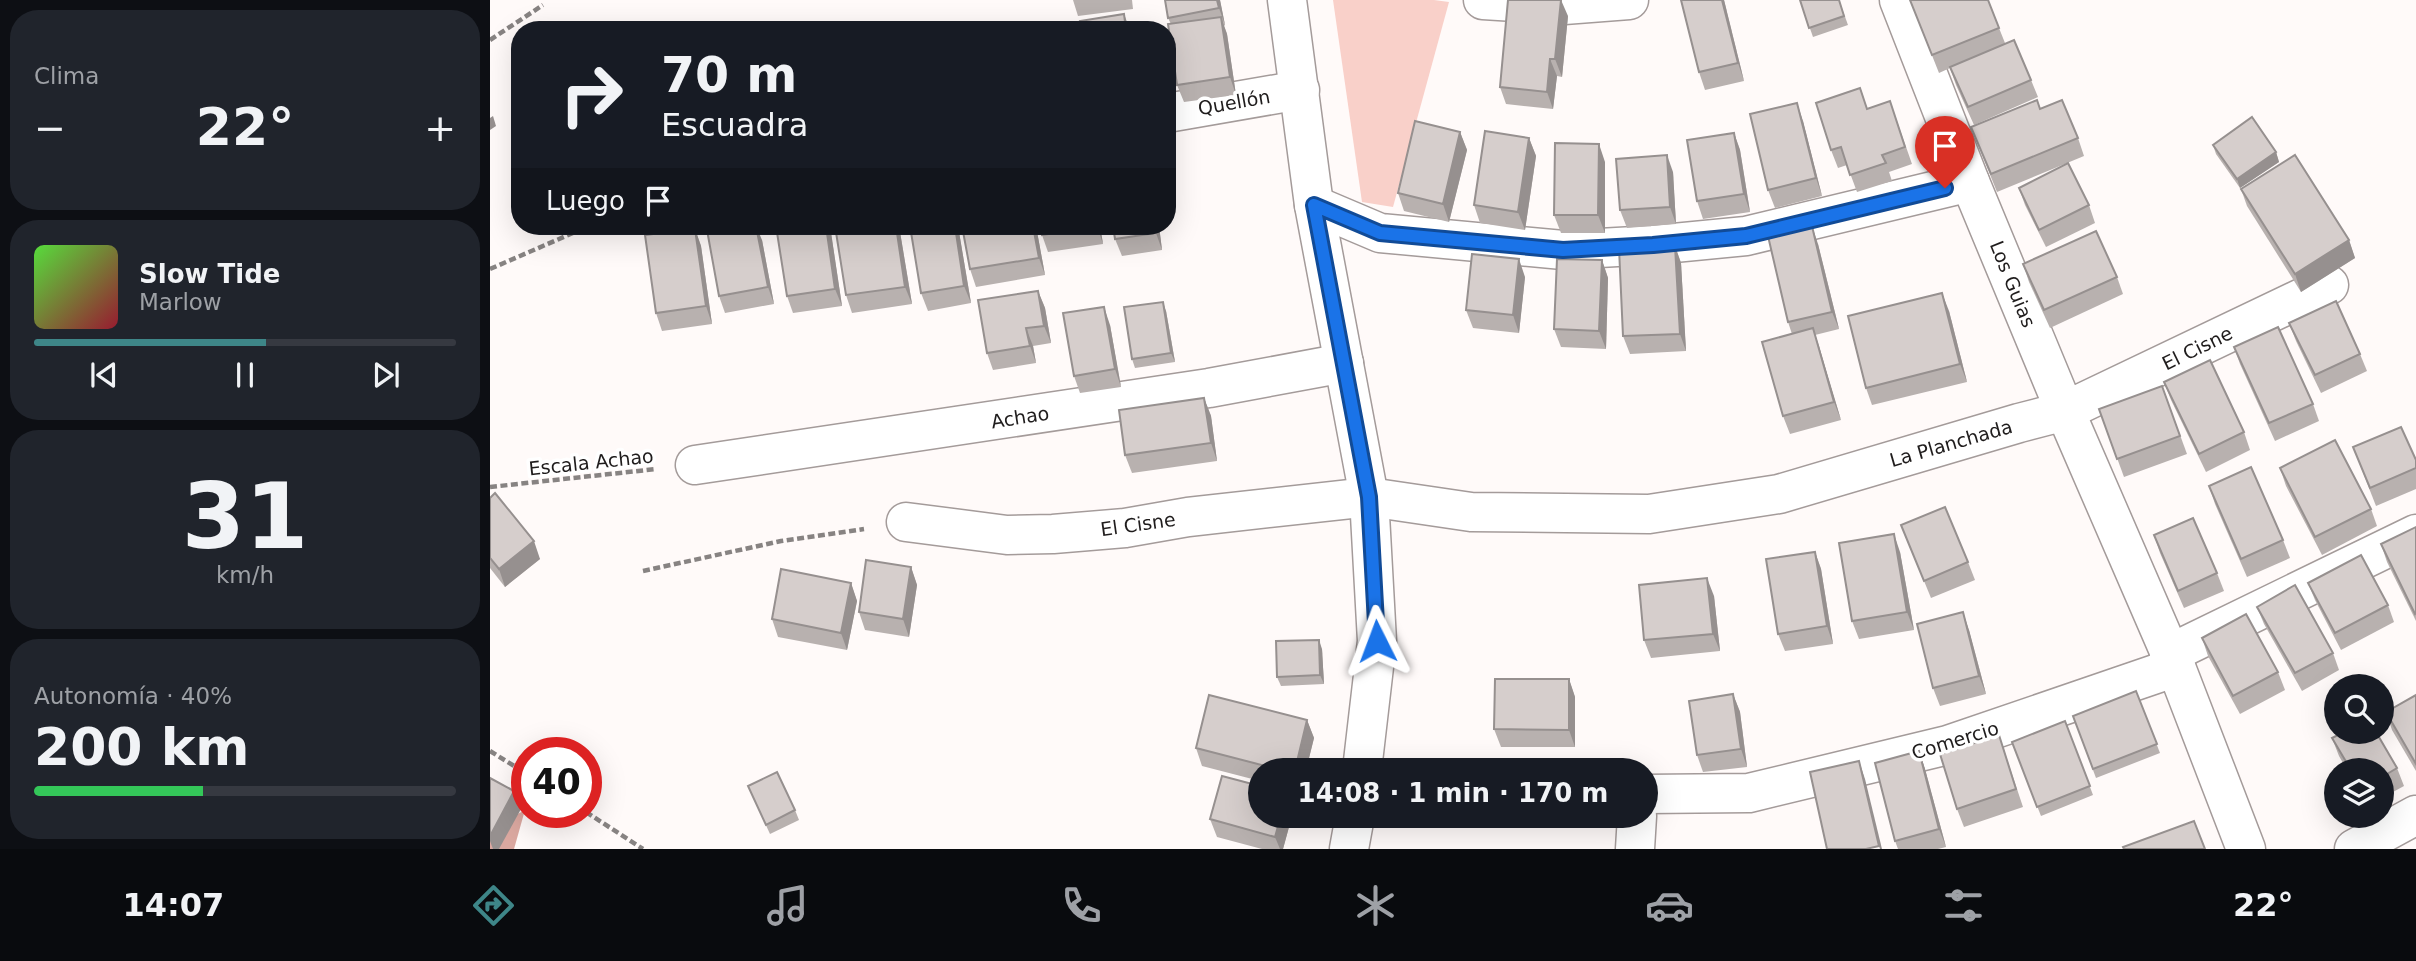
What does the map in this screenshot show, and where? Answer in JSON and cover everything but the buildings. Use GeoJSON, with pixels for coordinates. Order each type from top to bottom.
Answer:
{"type":"FeatureCollection","features":[{"type":"Feature","properties":{"kind":"street"},"geometry":{"type":"LineString","coordinates":[[1287,0],[1314,205],[1369,497],[1377,641],[1371,758]]}},
{"type":"Feature","properties":{"kind":"street"},"geometry":{"type":"LineString","coordinates":[[1483,0],[1564,5],[1629,0]]}},
{"type":"Feature","properties":{"kind":"street","name":"Los Guias"},"geometry":{"type":"LineString","coordinates":[[1899,0],[1970,182],[2065,411]]}},
{"type":"Feature","properties":{"kind":"street","name":"Quellón"},"geometry":{"type":"LineString","coordinates":[[1176,111],[1300,90]]}},
{"type":"Feature","properties":{"kind":"street"},"geometry":{"type":"LineString","coordinates":[[1314,205],[1380,233],[1563,250],[1746,236],[1970,182]]}},
{"type":"Feature","properties":{"kind":"street","name":"El Cisne"},"geometry":{"type":"LineString","coordinates":[[2065,411],[2329,285]]}},
{"type":"Feature","properties":{"kind":"street","name":"Achao"},"geometry":{"type":"LineString","coordinates":[[695,465],[1209,388],[1344,363]]}},
{"type":"Feature","properties":{"kind":"street"},"geometry":{"type":"LineString","coordinates":[[2065,411],[2172,661],[2246,849]]}},
{"type":"Feature","properties":{"kind":"street","name":"La Planchada"},"geometry":{"type":"LineString","coordinates":[[1369,497],[1471,512],[1649,514],[1779,494],[2065,411]]}},
{"type":"Feature","properties":{"kind":"street","name":"El Cisne"},"geometry":{"type":"LineString","coordinates":[[906,522],[1007,535],[1054,534],[1125,528],[1188,517],[1369,497]]}},
{"type":"Feature","properties":{"kind":"street","name":"Comercio"},"geometry":{"type":"LineString","coordinates":[[1658,794],[1749,793],[1948,745],[2172,661],[2416,534]]}},
{"type":"Feature","properties":{"kind":"street"},"geometry":{"type":"LineString","coordinates":[[2354,849],[2416,815]]}},
{"type":"Feature","properties":{"kind":"street"},"geometry":{"type":"LineString","coordinates":[[1349,849],[1352,828]]}},
{"type":"Feature","properties":{"kind":"street"},"geometry":{"type":"LineString","coordinates":[[1635,849],[1636,828]]}},
{"type":"Feature","properties":{"kind":"path"},"geometry":{"type":"LineString","coordinates":[[519,21],[543,5]]}},
{"type":"Feature","properties":{"kind":"path"},"geometry":{"type":"LineString","coordinates":[[490,40],[511,26]]}},
{"type":"Feature","properties":{"kind":"path"},"geometry":{"type":"LineString","coordinates":[[490,269],[568,235]]}},
{"type":"Feature","properties":{"kind":"path","name":"Escala Achao"},"geometry":{"type":"LineString","coordinates":[[490,487],[695,465]]}},
{"type":"Feature","properties":{"kind":"path"},"geometry":{"type":"LineString","coordinates":[[643,571],[781,541],[906,522]]}},
{"type":"Feature","properties":{"kind":"path"},"geometry":{"type":"LineString","coordinates":[[490,751],[511,764]]}},
{"type":"Feature","properties":{"kind":"path"},"geometry":{"type":"LineString","coordinates":[[602,822],[643,849]]}},
{"type":"Feature","properties":{"kind":"shaded area"},"geometry":{"type":"Polygon","coordinates":[[[1333,0],[1449,2],[1393,207],[1362,202],[1333,0]]]}},
{"type":"Feature","properties":{"kind":"shaded area"},"geometry":{"type":"Polygon","coordinates":[[[511,818],[511,828],[520,828],[514,849],[490,849],[490,829],[511,818]]]}},
{"type":"Feature","properties":{"kind":"route"},"geometry":{"type":"LineString","coordinates":[[1377,641],[1369,497],[1314,205],[1380,233],[1563,250],[1746,236],[1945,188]]}}]}
